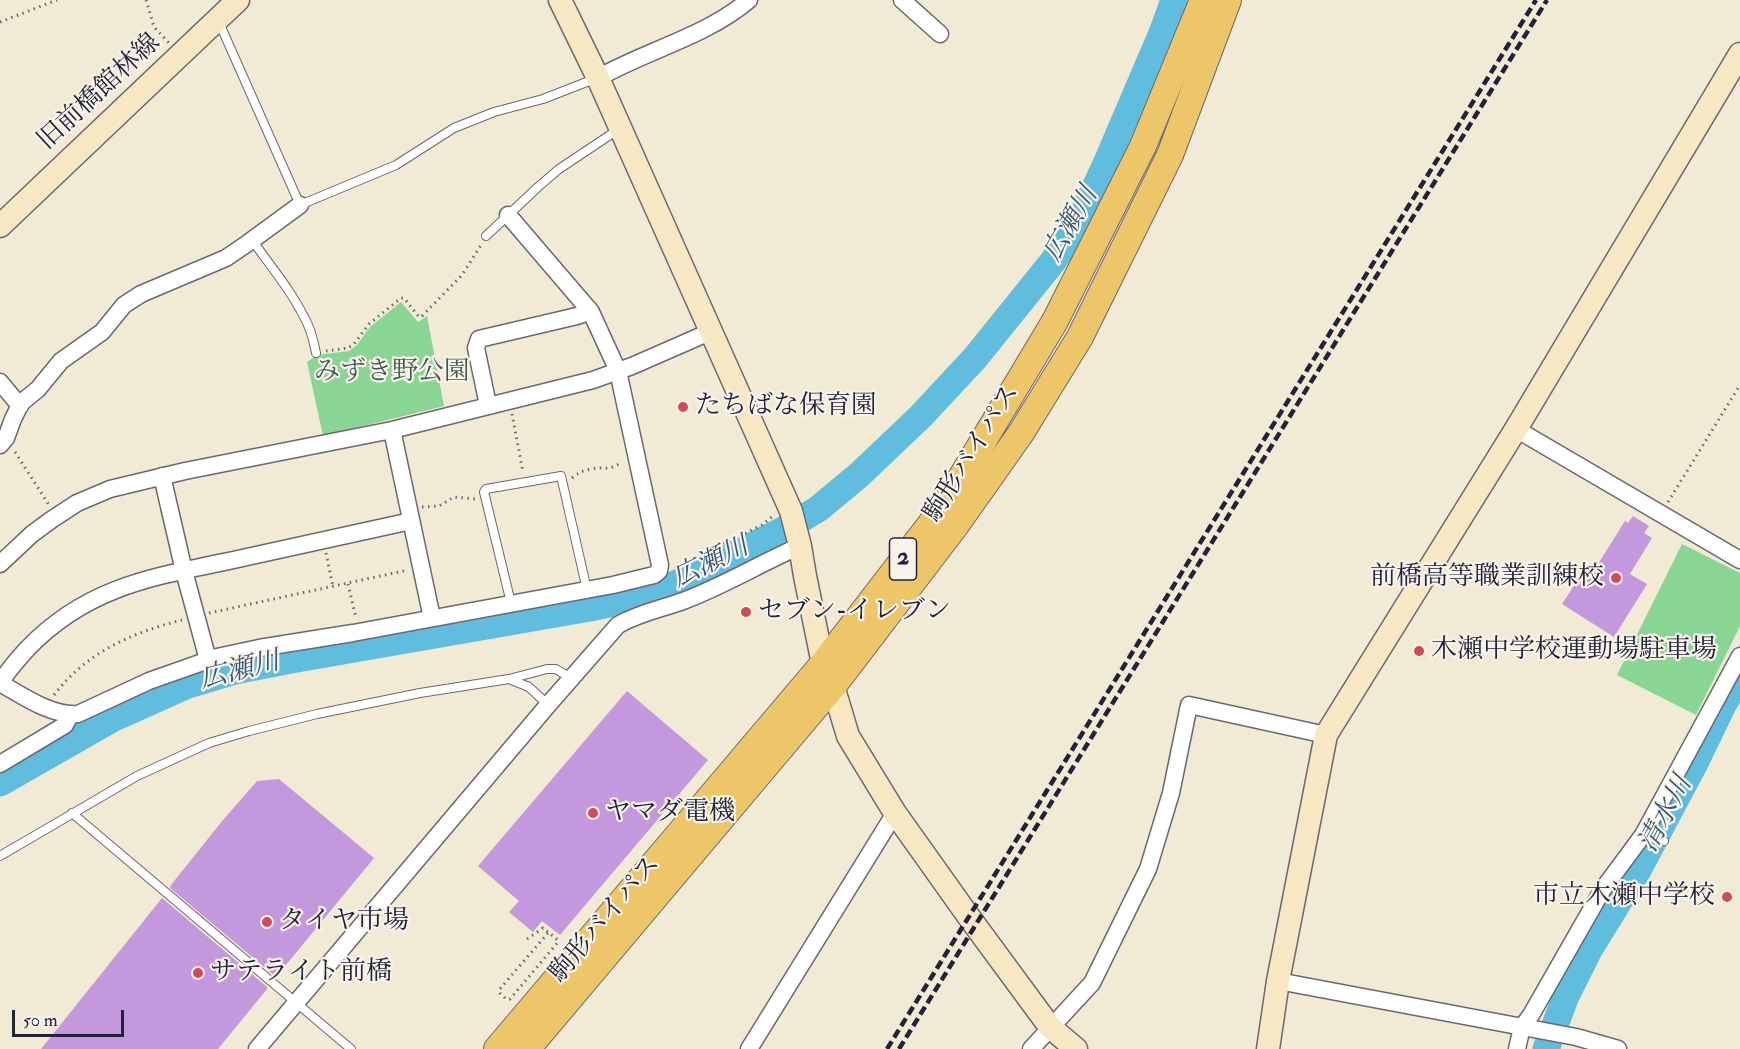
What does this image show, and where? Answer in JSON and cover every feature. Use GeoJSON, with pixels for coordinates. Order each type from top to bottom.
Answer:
{"type":"FeatureCollection","features":[{"type":"Feature","properties":{"kind":"main road","name":"駒形バイパス"},"geometry":{"type":"LineString","coordinates":[[527,1049],[828,675],[943,508],[1055,321],[1143,146],[1203,0]]}},
{"type":"Feature","properties":{"kind":"main road","name":"駒形バイパス"},"geometry":{"type":"LineString","coordinates":[[497,1049],[828,675],[956,525],[1021,433],[1080,337],[1170,155],[1228,0]]}},
{"type":"Feature","properties":{"kind":"street","name":"旧前橋館林線"},"geometry":{"type":"LineString","coordinates":[[0,226],[238,0]]}},
{"type":"Feature","properties":{"kind":"street"},"geometry":{"type":"LineString","coordinates":[[560,0],[598,78],[789,508],[799,541],[828,675],[848,736],[895,813],[1050,1027],[1076,1049]]}},
{"type":"Feature","properties":{"kind":"street"},"geometry":{"type":"LineString","coordinates":[[598,78],[694,35],[750,0]]}},
{"type":"Feature","properties":{"kind":"street"},"geometry":{"type":"LineString","coordinates":[[903,0],[940,34]]}},
{"type":"Feature","properties":{"kind":"street"},"geometry":{"type":"LineString","coordinates":[[1268,1049],[1278,981],[1326,735],[1516,429],[1740,54]]}},
{"type":"Feature","properties":{"kind":"street"},"geometry":{"type":"LineString","coordinates":[[3,442],[20,406],[38,389],[61,361],[102,332],[124,305],[225,258],[300,205]]}},
{"type":"Feature","properties":{"kind":"street"},"geometry":{"type":"LineString","coordinates":[[411,521],[121,586],[83,604],[52,625],[16,661],[0,683],[36,704],[70,715],[78,714],[150,681],[208,660],[259,648],[587,590],[637,580],[654,575],[659,571],[660,565],[618,371],[589,309],[508,215]]}},
{"type":"Feature","properties":{"kind":"street"},"geometry":{"type":"LineString","coordinates":[[488,405],[476,348],[480,339],[578,316],[589,309]]}},
{"type":"Feature","properties":{"kind":"street"},"geometry":{"type":"LineString","coordinates":[[0,564],[32,534],[56,516],[77,503],[110,489],[162,476],[392,430],[593,380],[712,331]]}},
{"type":"Feature","properties":{"kind":"street"},"geometry":{"type":"LineString","coordinates":[[0,382],[20,406]]}},
{"type":"Feature","properties":{"kind":"street"},"geometry":{"type":"LineString","coordinates":[[1516,429],[1740,560]]}},
{"type":"Feature","properties":{"kind":"street"},"geometry":{"type":"LineString","coordinates":[[392,430],[432,618]]}},
{"type":"Feature","properties":{"kind":"street"},"geometry":{"type":"LineString","coordinates":[[162,476],[208,660]]}},
{"type":"Feature","properties":{"kind":"street"},"geometry":{"type":"LineString","coordinates":[[257,1049],[618,625],[633,616],[700,594],[799,541]]}},
{"type":"Feature","properties":{"kind":"street"},"geometry":{"type":"LineString","coordinates":[[1517,1049],[1522,1027],[1602,889],[1641,835],[1740,656]]}},
{"type":"Feature","properties":{"kind":"street"},"geometry":{"type":"LineString","coordinates":[[1031,1049],[1092,983],[1148,869],[1171,793],[1189,705],[1326,735]]}},
{"type":"Feature","properties":{"kind":"street"},"geometry":{"type":"LineString","coordinates":[[0,765],[65,725],[70,715]]}},
{"type":"Feature","properties":{"kind":"street"},"geometry":{"type":"LineString","coordinates":[[749,1049],[895,813]]}},
{"type":"Feature","properties":{"kind":"street"},"geometry":{"type":"LineString","coordinates":[[1278,981],[1576,1037],[1618,1049]]}},
{"type":"Feature","properties":{"kind":"lane"},"geometry":{"type":"LineString","coordinates":[[218,20],[246,88],[300,205],[396,165],[454,128],[598,78]]}},
{"type":"Feature","properties":{"kind":"lane"},"geometry":{"type":"LineString","coordinates":[[486,236],[559,169],[620,129]]}},
{"type":"Feature","properties":{"kind":"lane"},"geometry":{"type":"LineString","coordinates":[[252,240],[285,284],[300,309],[309,328],[316,352]]}},
{"type":"Feature","properties":{"kind":"lane"},"geometry":{"type":"LineString","coordinates":[[511,603],[483,492],[486,489],[525,482],[561,476],[587,590]]}},
{"type":"Feature","properties":{"kind":"lane"},"geometry":{"type":"LineString","coordinates":[[0,856],[136,776],[209,743],[249,730],[408,695],[509,679],[547,669],[556,669],[571,678]]}},
{"type":"Feature","properties":{"kind":"lane"},"geometry":{"type":"LineString","coordinates":[[509,679],[529,687],[548,705]]}},
{"type":"Feature","properties":{"kind":"lane"},"geometry":{"type":"LineString","coordinates":[[72,813],[351,1049]]}},
{"type":"Feature","properties":{"kind":"lane"},"geometry":{"type":"LineString","coordinates":[[1641,835],[1664,841]]}},
{"type":"Feature","properties":{"kind":"path"},"geometry":{"type":"LineString","coordinates":[[0,22],[57,0]]}},
{"type":"Feature","properties":{"kind":"path"},"geometry":{"type":"LineString","coordinates":[[146,0],[154,27],[180,56]]}},
{"type":"Feature","properties":{"kind":"path"},"geometry":{"type":"LineString","coordinates":[[316,352],[348,348],[354,344],[369,324],[401,298],[404,298],[419,318],[422,316],[462,275],[486,236]]}},
{"type":"Feature","properties":{"kind":"path"},"geometry":{"type":"LineString","coordinates":[[1660,514],[1740,385]]}},
{"type":"Feature","properties":{"kind":"path"},"geometry":{"type":"LineString","coordinates":[[509,401],[525,482]]}},
{"type":"Feature","properties":{"kind":"path"},"geometry":{"type":"LineString","coordinates":[[3,442],[56,516]]}},
{"type":"Feature","properties":{"kind":"path"},"geometry":{"type":"LineString","coordinates":[[659,571],[678,568],[762,525],[769,517],[789,508]]}},
{"type":"Feature","properties":{"kind":"path"},"geometry":{"type":"LineString","coordinates":[[323,540],[333,587]]}},
{"type":"Feature","properties":{"kind":"path"},"geometry":{"type":"LineString","coordinates":[[48,708],[55,694],[92,657],[137,633],[196,616],[420,568]]}},
{"type":"Feature","properties":{"kind":"path"},"geometry":{"type":"LineString","coordinates":[[348,584],[359,632]]}},
{"type":"Feature","properties":{"kind":"path"},"geometry":{"type":"LineString","coordinates":[[527,939],[543,928],[559,941],[510,999],[506,999],[499,990],[548,933]]}},
{"type":"Feature","properties":{"kind":"green space","name":"みずき野公園"},"geometry":{"type":"Polygon","coordinates":[[[401,302],[418,322],[427,316],[444,406],[323,436],[307,362],[317,355],[349,351],[357,345],[370,327],[401,302]]]}},
{"type":"Feature","properties":{"kind":"green space"},"geometry":{"type":"Polygon","coordinates":[[[1682,544],[1740,573],[1740,626],[1696,715],[1617,675],[1682,544]]]}},
{"type":"Feature","properties":{"kind":"building","name":"前橋高等職業訓練校"},"geometry":{"type":"Polygon","coordinates":[[[1633,516],[1649,526],[1644,533],[1652,538],[1630,574],[1647,584],[1614,637],[1562,604],[1581,575],[1588,580],[1625,521],[1628,523],[1633,516]]]}},
{"type":"Feature","properties":{"kind":"building","name":"ヤマダ電機"},"geometry":{"type":"Polygon","coordinates":[[[627,691],[708,760],[560,935],[542,921],[533,932],[509,912],[519,901],[478,866],[627,691]]]}},
{"type":"Feature","properties":{"kind":"building"},"geometry":{"type":"Polygon","coordinates":[[[279,779],[374,858],[276,977],[170,888],[257,781],[279,779]]]}},
{"type":"Feature","properties":{"kind":"building"},"geometry":{"type":"Polygon","coordinates":[[[162,898],[267,989],[218,1049],[41,1049],[162,898]]]}},
{"type":"Feature","properties":{"kind":"waterway","name":"広瀬川"},"geometry":{"type":"LineString","coordinates":[[0,783],[112,719],[188,685],[235,671],[291,660],[641,597],[688,578],[783,530],[818,509],[859,475],[921,416],[975,358],[1054,260],[1078,224],[1106,164],[1174,0]]}},
{"type":"Feature","properties":{"kind":"waterway","name":"清水川"},"geometry":{"type":"LineString","coordinates":[[1546,1049],[1566,996],[1589,950],[1637,872],[1740,676]]}},
{"type":"Feature","properties":{"kind":"railway"},"geometry":{"type":"LineString","coordinates":[[887,1049],[1536,0]]}},
{"type":"Feature","properties":{"kind":"railway"},"geometry":{"type":"LineString","coordinates":[[899,1049],[1547,0]]}},
{"type":"Feature","properties":{"kind":"place","name":"たちばな保育園"},"geometry":{"type":"Point","coordinates":[683,407]}},
{"type":"Feature","properties":{"kind":"place","name":"前橋高等職業訓練校"},"geometry":{"type":"Point","coordinates":[1616,578]}},
{"type":"Feature","properties":{"kind":"place","name":"セブン-イレブン"},"geometry":{"type":"Point","coordinates":[746,612]}},
{"type":"Feature","properties":{"kind":"place","name":"木瀬中学校運動場駐車場"},"geometry":{"type":"Point","coordinates":[1419,651]}},
{"type":"Feature","properties":{"kind":"place","name":"ヤマダ電機"},"geometry":{"type":"Point","coordinates":[593,813]}},
{"type":"Feature","properties":{"kind":"place","name":"市立木瀬中学校"},"geometry":{"type":"Point","coordinates":[1727,897]}},
{"type":"Feature","properties":{"kind":"place","name":"タイヤ市場"},"geometry":{"type":"Point","coordinates":[267,922]}},
{"type":"Feature","properties":{"kind":"place","name":"サテライト前橋"},"geometry":{"type":"Point","coordinates":[198,973]}}]}
